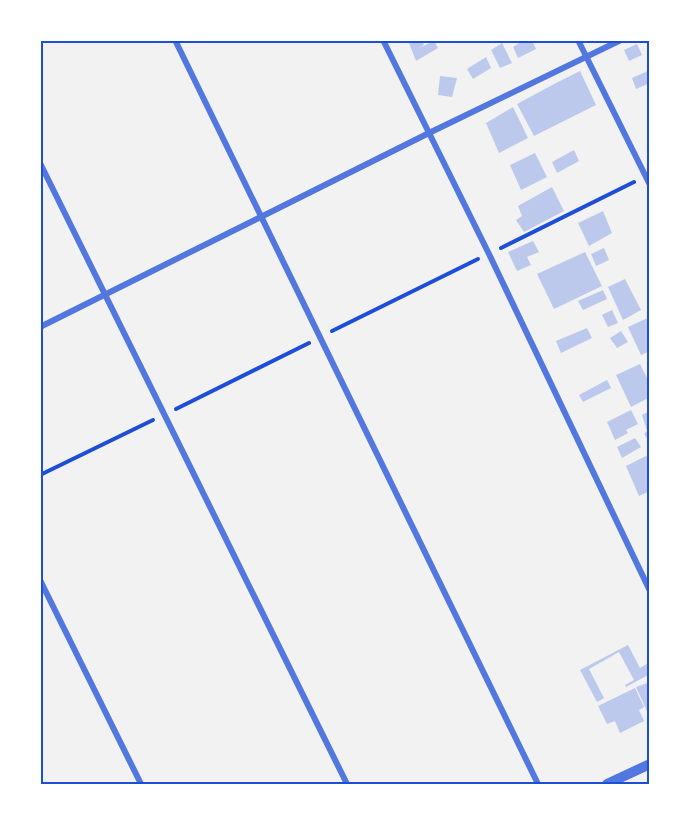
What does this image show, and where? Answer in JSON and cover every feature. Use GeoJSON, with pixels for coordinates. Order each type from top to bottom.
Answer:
{"type":"FeatureCollection","features":[{"type":"Feature","properties":{"kind":"street"},"geometry":{"type":"LineString","coordinates":[[175,40],[538,784]]}},
{"type":"Feature","properties":{"kind":"street"},"geometry":{"type":"LineString","coordinates":[[383,40],[489,254],[650,591]]}},
{"type":"Feature","properties":{"kind":"street"},"geometry":{"type":"LineString","coordinates":[[578,40],[650,185]]}},
{"type":"Feature","properties":{"kind":"street"},"geometry":{"type":"LineString","coordinates":[[40,327],[621,40]]}},
{"type":"Feature","properties":{"kind":"street"},"geometry":{"type":"LineString","coordinates":[[40,163],[347,784]]}},
{"type":"Feature","properties":{"kind":"street"},"geometry":{"type":"LineString","coordinates":[[40,580],[141,784]]}},
{"type":"Feature","properties":{"kind":"street"},"geometry":{"type":"LineString","coordinates":[[607,784],[650,764]]}},
{"type":"Feature","properties":{"kind":"path"},"geometry":{"type":"LineString","coordinates":[[40,475],[645,176]]}},
{"type":"Feature","properties":{"kind":"building"},"geometry":{"type":"Polygon","coordinates":[[[422,40],[424,45],[417,49],[434,41],[438,48],[416,61],[409,43],[422,40]]]}},
{"type":"Feature","properties":{"kind":"building"},"geometry":{"type":"Polygon","coordinates":[[[524,40],[532,40],[536,49],[518,58],[513,47],[524,40]]]}},
{"type":"Feature","properties":{"kind":"building"},"geometry":{"type":"Polygon","coordinates":[[[502,43],[512,63],[500,68],[491,50],[502,43]]]}},
{"type":"Feature","properties":{"kind":"building"},"geometry":{"type":"Polygon","coordinates":[[[637,44],[642,55],[629,61],[624,50],[637,44]]]}},
{"type":"Feature","properties":{"kind":"building"},"geometry":{"type":"Polygon","coordinates":[[[486,57],[491,68],[473,79],[467,69],[486,57]]]}},
{"type":"Feature","properties":{"kind":"building"},"geometry":{"type":"Polygon","coordinates":[[[650,70],[650,83],[636,89],[632,78],[650,70]]]}},
{"type":"Feature","properties":{"kind":"building"},"geometry":{"type":"Polygon","coordinates":[[[580,71],[596,105],[534,136],[517,104],[580,71]]]}},
{"type":"Feature","properties":{"kind":"building"},"geometry":{"type":"Polygon","coordinates":[[[440,76],[457,78],[452,97],[438,95],[440,76]]]}},
{"type":"Feature","properties":{"kind":"building"},"geometry":{"type":"Polygon","coordinates":[[[513,107],[528,138],[499,153],[486,123],[513,107]]]}},
{"type":"Feature","properties":{"kind":"building"},"geometry":{"type":"Polygon","coordinates":[[[574,150],[579,161],[557,173],[552,162],[574,150]]]}},
{"type":"Feature","properties":{"kind":"building"},"geometry":{"type":"Polygon","coordinates":[[[535,153],[547,177],[521,190],[510,165],[535,153]]]}},
{"type":"Feature","properties":{"kind":"building"},"geometry":{"type":"Polygon","coordinates":[[[552,187],[564,211],[524,232],[516,220],[522,216],[518,206],[552,187]]]}},
{"type":"Feature","properties":{"kind":"building"},"geometry":{"type":"Polygon","coordinates":[[[603,211],[612,233],[589,246],[578,223],[603,211]]]}},
{"type":"Feature","properties":{"kind":"building"},"geometry":{"type":"Polygon","coordinates":[[[533,241],[539,252],[527,257],[531,265],[517,271],[508,252],[533,241]]]}},
{"type":"Feature","properties":{"kind":"building"},"geometry":{"type":"Polygon","coordinates":[[[604,248],[609,260],[596,266],[591,254],[604,248]]]}},
{"type":"Feature","properties":{"kind":"building"},"geometry":{"type":"Polygon","coordinates":[[[585,252],[602,286],[554,309],[537,274],[585,252]]]}},
{"type":"Feature","properties":{"kind":"building"},"geometry":{"type":"Polygon","coordinates":[[[625,279],[641,310],[623,320],[608,287],[625,279]]]}},
{"type":"Feature","properties":{"kind":"building"},"geometry":{"type":"Polygon","coordinates":[[[603,290],[607,299],[583,310],[578,301],[603,290]]]}},
{"type":"Feature","properties":{"kind":"building"},"geometry":{"type":"Polygon","coordinates":[[[612,310],[618,323],[608,327],[602,315],[612,310]]]}},
{"type":"Feature","properties":{"kind":"building"},"geometry":{"type":"Polygon","coordinates":[[[650,317],[650,351],[641,355],[628,327],[650,317]]]}},
{"type":"Feature","properties":{"kind":"building"},"geometry":{"type":"Polygon","coordinates":[[[587,328],[592,338],[561,353],[556,341],[587,328]]]}},
{"type":"Feature","properties":{"kind":"building"},"geometry":{"type":"Polygon","coordinates":[[[621,331],[628,342],[617,348],[610,338],[621,331]]]}},
{"type":"Feature","properties":{"kind":"building"},"geometry":{"type":"Polygon","coordinates":[[[640,364],[650,384],[650,397],[631,407],[616,375],[640,364]]]}},
{"type":"Feature","properties":{"kind":"building"},"geometry":{"type":"Polygon","coordinates":[[[607,380],[611,388],[583,402],[579,395],[607,380]]]}},
{"type":"Feature","properties":{"kind":"building"},"geometry":{"type":"Polygon","coordinates":[[[631,410],[638,424],[626,430],[628,433],[615,440],[607,422],[631,410]]]}},
{"type":"Feature","properties":{"kind":"building"},"geometry":{"type":"Polygon","coordinates":[[[650,411],[650,443],[644,434],[647,431],[642,415],[650,411]]]}},
{"type":"Feature","properties":{"kind":"building"},"geometry":{"type":"Polygon","coordinates":[[[635,438],[641,447],[622,458],[617,447],[635,438]]]}},
{"type":"Feature","properties":{"kind":"building"},"geometry":{"type":"Polygon","coordinates":[[[650,454],[650,491],[639,496],[626,466],[650,454]]]}},
{"type":"Feature","properties":{"kind":"building"},"geometry":{"type":"Polygon","coordinates":[[[628,645],[640,668],[650,662],[650,674],[626,687],[625,685],[634,680],[619,652],[589,669],[604,698],[597,702],[580,670],[628,645]]]}},
{"type":"Feature","properties":{"kind":"building"},"geometry":{"type":"Polygon","coordinates":[[[650,682],[650,718],[636,687],[650,682]]]}},
{"type":"Feature","properties":{"kind":"building"},"geometry":{"type":"Polygon","coordinates":[[[635,688],[644,707],[639,710],[644,721],[620,733],[615,721],[607,724],[598,706],[635,688]]]}}]}
